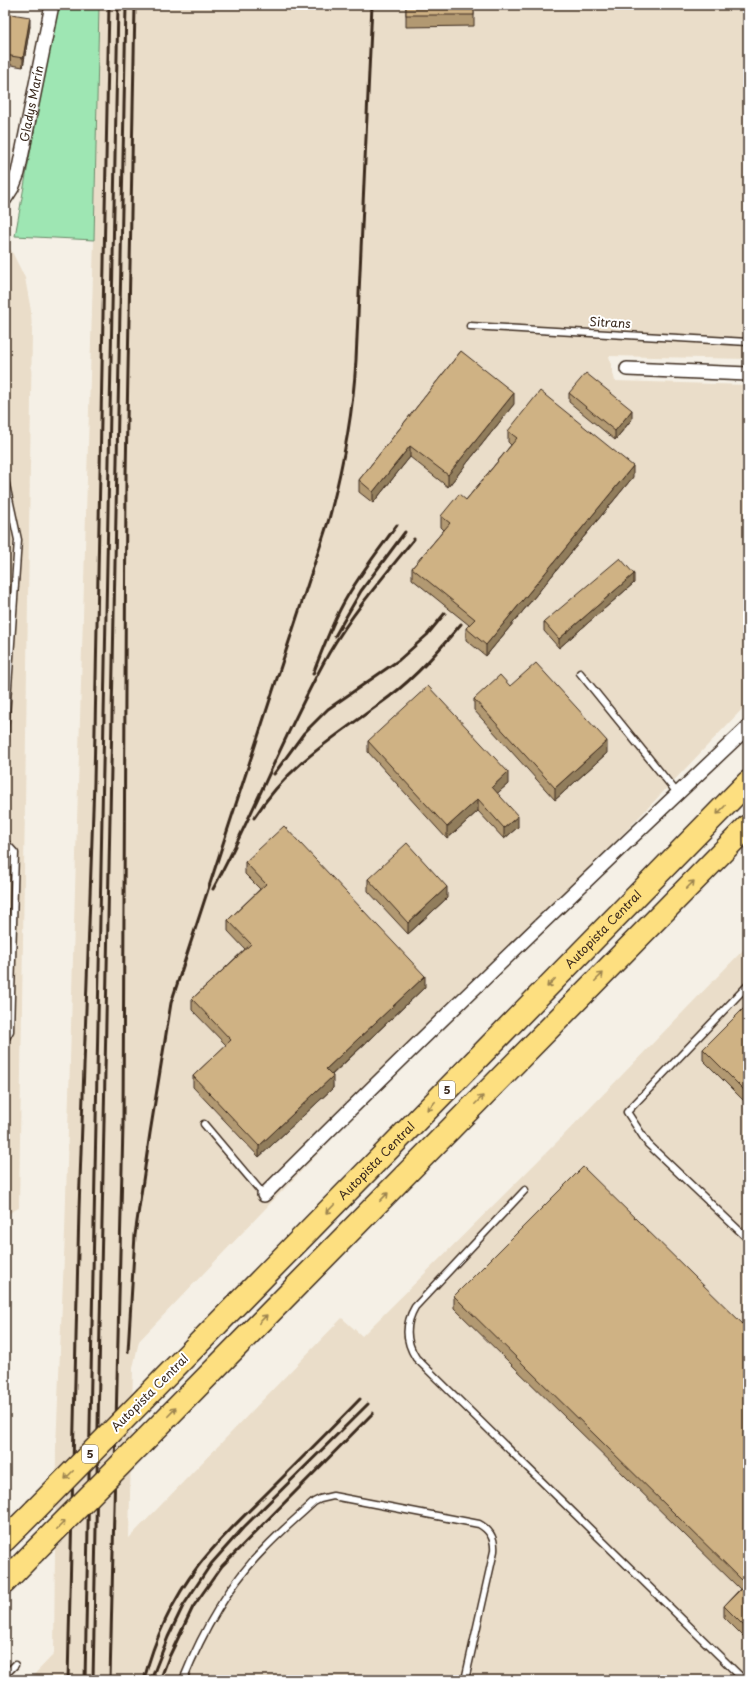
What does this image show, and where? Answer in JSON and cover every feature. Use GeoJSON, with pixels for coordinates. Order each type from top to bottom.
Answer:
{"type":"FeatureCollection","features":[{"type":"Feature","properties":{"kind":"highway","name":"Autopista Central"},"geometry":{"type":"LineString","coordinates":[[5,1540],[146,1398],[748,782]]}},
{"type":"Feature","properties":{"kind":"highway","name":"5"},"geometry":{"type":"LineString","coordinates":[[5,1582],[748,826]]}},
{"type":"Feature","properties":{"kind":"street","name":"Gladys Marín"},"geometry":{"type":"LineString","coordinates":[[5,199],[12,188],[18,173],[52,5]]}},
{"type":"Feature","properties":{"kind":"street"},"geometry":{"type":"LineString","coordinates":[[627,369],[748,374]]}},
{"type":"Feature","properties":{"kind":"street"},"geometry":{"type":"LineString","coordinates":[[264,1195],[533,930],[748,727]]}},
{"type":"Feature","properties":{"kind":"lane","name":"Sitrans"},"geometry":{"type":"LineString","coordinates":[[470,326],[748,342]]}},
{"type":"Feature","properties":{"kind":"lane"},"geometry":{"type":"LineString","coordinates":[[5,480],[18,540],[5,742]]}},
{"type":"Feature","properties":{"kind":"lane"},"geometry":{"type":"LineString","coordinates":[[580,673],[678,794]]}},
{"type":"Feature","properties":{"kind":"lane"},"geometry":{"type":"LineString","coordinates":[[5,842],[15,853],[10,1031],[5,1040]]}},
{"type":"Feature","properties":{"kind":"lane"},"geometry":{"type":"LineString","coordinates":[[748,985],[627,1112],[648,1144],[748,1239]]}},
{"type":"Feature","properties":{"kind":"lane"},"geometry":{"type":"LineString","coordinates":[[204,1124],[264,1195]]}},
{"type":"Feature","properties":{"kind":"lane"},"geometry":{"type":"LineString","coordinates":[[525,1190],[415,1307],[408,1321],[407,1328],[409,1344],[412,1351],[422,1363],[744,1680]]}},
{"type":"Feature","properties":{"kind":"lane"},"geometry":{"type":"LineString","coordinates":[[183,1680],[199,1644],[215,1614],[246,1569],[264,1549],[314,1502],[333,1496],[479,1524],[491,1534],[494,1551],[465,1680]]}},
{"type":"Feature","properties":{"kind":"lane"},"geometry":{"type":"LineString","coordinates":[[5,1675],[15,1665]]}},
{"type":"Feature","properties":{"kind":"shaded area"},"geometry":{"type":"Polygon","coordinates":[[[99,5],[748,5],[748,359],[609,356],[615,381],[748,385],[748,703],[139,1341],[133,1368],[129,1538],[342,1318],[362,1336],[561,1138],[748,945],[748,1680],[29,1680],[54,1654],[56,1447],[65,1232],[94,240],[99,5]]]}},
{"type":"Feature","properties":{"kind":"shaded area"},"geometry":{"type":"Polygon","coordinates":[[[5,245],[11,250],[25,278],[31,311],[32,331],[19,1208],[5,1215],[5,245]]]}},
{"type":"Feature","properties":{"kind":"green space"},"geometry":{"type":"Polygon","coordinates":[[[57,5],[99,5],[94,240],[15,236],[57,5]]]}},
{"type":"Feature","properties":{"kind":"building"},"geometry":{"type":"Polygon","coordinates":[[[406,5],[474,5],[474,15],[406,15],[406,5]]]}},
{"type":"Feature","properties":{"kind":"building"},"geometry":{"type":"Polygon","coordinates":[[[5,13],[30,17],[23,58],[5,55],[5,13]]]}},
{"type":"Feature","properties":{"kind":"building"},"geometry":{"type":"Polygon","coordinates":[[[5,106],[8,106],[5,123],[5,106]]]}},
{"type":"Feature","properties":{"kind":"building"},"geometry":{"type":"Polygon","coordinates":[[[461,351],[514,393],[448,475],[410,446],[373,492],[359,480],[461,351]]]}},
{"type":"Feature","properties":{"kind":"building"},"geometry":{"type":"Polygon","coordinates":[[[586,373],[632,410],[615,431],[569,393],[586,373]]]}},
{"type":"Feature","properties":{"kind":"building"},"geometry":{"type":"Polygon","coordinates":[[[540,391],[633,466],[486,645],[466,628],[475,619],[412,568],[450,523],[441,516],[459,494],[466,500],[517,438],[508,431],[540,391]]]}},
{"type":"Feature","properties":{"kind":"building"},"geometry":{"type":"Polygon","coordinates":[[[620,558],[634,574],[559,639],[544,622],[620,558]]]}},
{"type":"Feature","properties":{"kind":"building"},"geometry":{"type":"Polygon","coordinates":[[[536,663],[607,741],[555,788],[474,699],[500,675],[510,686],[536,663]]]}},
{"type":"Feature","properties":{"kind":"building"},"geometry":{"type":"Polygon","coordinates":[[[428,686],[508,772],[492,787],[518,816],[504,828],[478,799],[447,827],[368,741],[428,686]]]}},
{"type":"Feature","properties":{"kind":"building"},"geometry":{"type":"Polygon","coordinates":[[[284,826],[425,976],[326,1069],[333,1076],[259,1146],[193,1076],[231,1040],[192,999],[251,944],[228,920],[266,884],[245,862],[284,826]]]}},
{"type":"Feature","properties":{"kind":"building"},"geometry":{"type":"Polygon","coordinates":[[[407,843],[447,887],[408,923],[368,879],[407,843]]]}},
{"type":"Feature","properties":{"kind":"building"},"geometry":{"type":"Polygon","coordinates":[[[748,1004],[748,1094],[703,1049],[748,1004]]]}},
{"type":"Feature","properties":{"kind":"building"},"geometry":{"type":"Polygon","coordinates":[[[583,1167],[748,1329],[748,1630],[724,1606],[746,1584],[454,1296],[583,1167]]]}},
{"type":"Feature","properties":{"kind":"railway"},"geometry":{"type":"LineString","coordinates":[[68,1680],[79,1209],[94,782],[109,5]]}},
{"type":"Feature","properties":{"kind":"railway"},"geometry":{"type":"LineString","coordinates":[[85,1680],[118,5]]}},
{"type":"Feature","properties":{"kind":"railway"},"geometry":{"type":"LineString","coordinates":[[93,1680],[126,5]]}},
{"type":"Feature","properties":{"kind":"railway"},"geometry":{"type":"LineString","coordinates":[[110,1680],[123,1125],[126,474],[135,5]]}},
{"type":"Feature","properties":{"kind":"railway"},"geometry":{"type":"LineString","coordinates":[[128,1352],[135,1235],[171,1003],[329,519],[347,440],[355,380],[372,5]]}},
{"type":"Feature","properties":{"kind":"railway"},"geometry":{"type":"LineString","coordinates":[[313,674],[323,647],[343,604],[362,574],[397,525]]}},
{"type":"Feature","properties":{"kind":"railway"},"geometry":{"type":"LineString","coordinates":[[335,636],[361,591],[405,532]]}},
{"type":"Feature","properties":{"kind":"railway"},"geometry":{"type":"LineString","coordinates":[[213,889],[243,830],[313,682],[329,653],[359,609],[414,539]]}},
{"type":"Feature","properties":{"kind":"railway"},"geometry":{"type":"LineString","coordinates":[[274,774],[304,733],[328,709],[399,660],[427,635],[445,613]]}},
{"type":"Feature","properties":{"kind":"railway"},"geometry":{"type":"LineString","coordinates":[[254,818],[268,798],[299,765],[399,689],[427,662],[461,624]]}},
{"type":"Feature","properties":{"kind":"railway"},"geometry":{"type":"LineString","coordinates":[[144,1680],[153,1650],[173,1605],[199,1565],[233,1526],[360,1399]]}},
{"type":"Feature","properties":{"kind":"railway"},"geometry":{"type":"LineString","coordinates":[[151,1680],[168,1637],[183,1606],[211,1564],[243,1528],[368,1404]]}},
{"type":"Feature","properties":{"kind":"railway"},"geometry":{"type":"LineString","coordinates":[[160,1680],[169,1657],[193,1607],[222,1566],[373,1413]]}}]}
